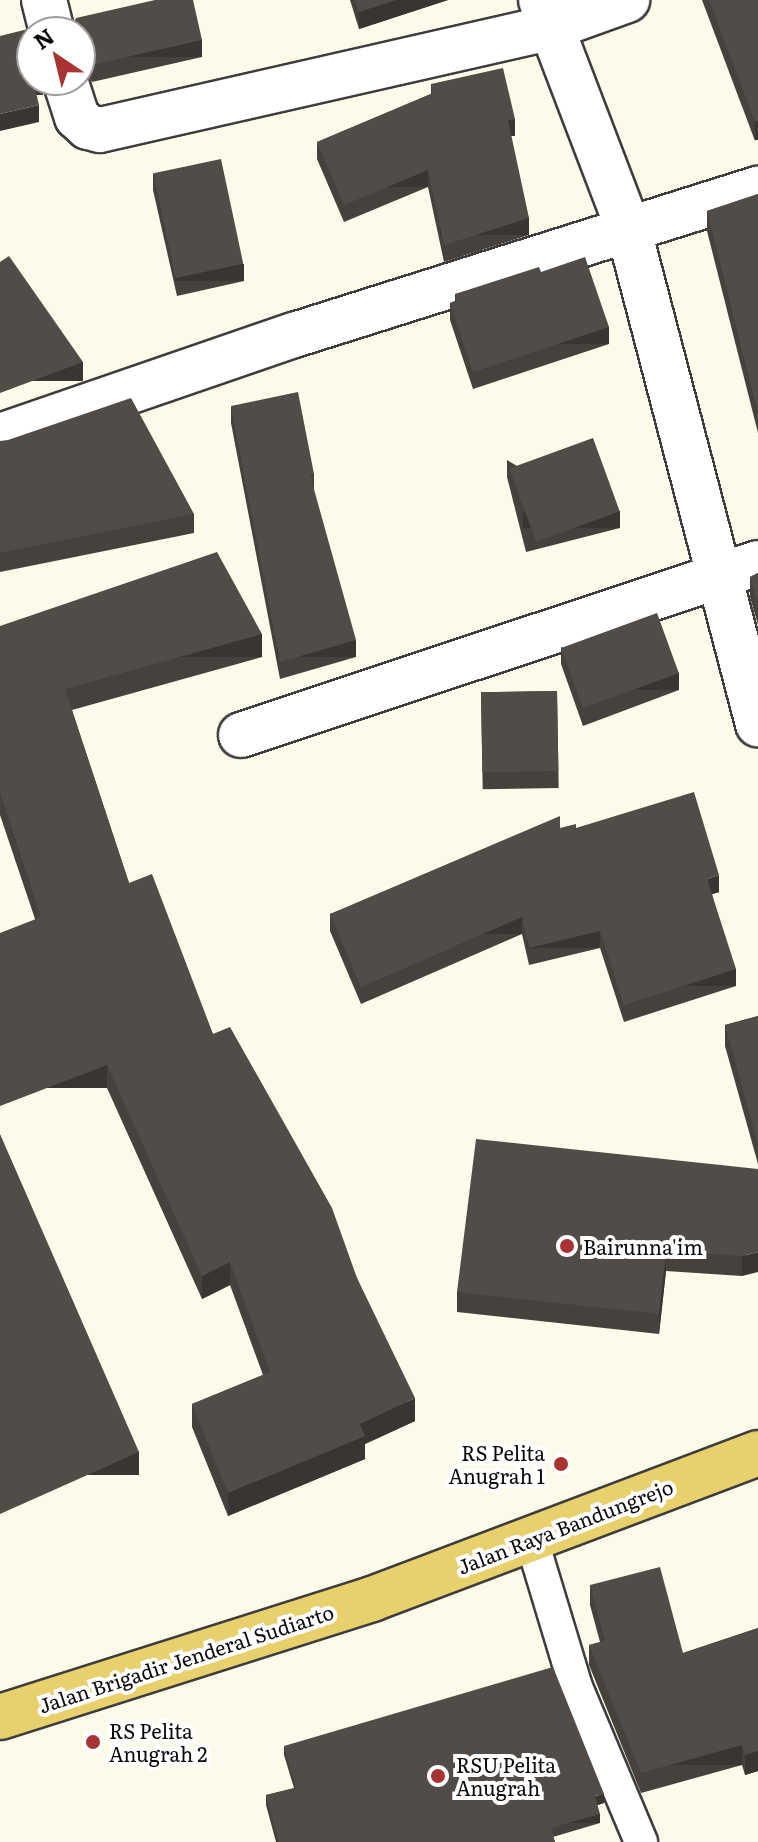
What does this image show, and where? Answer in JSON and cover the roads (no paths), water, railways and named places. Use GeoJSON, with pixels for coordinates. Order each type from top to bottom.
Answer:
{"type":"FeatureCollection","features":[{"type":"Feature","properties":{"kind":"main road","name":"Jalan Raya Bandungrejo"},"geometry":{"type":"LineString","coordinates":[[372,1599],[758,1453]]}},
{"type":"Feature","properties":{"kind":"main road","name":"Jalan Brigadir Jenderal Sudiarto"},"geometry":{"type":"LineString","coordinates":[[0,1717],[372,1599]]}},
{"type":"Feature","properties":{"kind":"street"},"geometry":{"type":"LineString","coordinates":[[70,96],[77,117],[88,127],[100,130],[546,14],[627,0]]}},
{"type":"Feature","properties":{"kind":"street"},"geometry":{"type":"LineString","coordinates":[[546,14],[629,231],[738,570],[758,724]]}},
{"type":"Feature","properties":{"kind":"street"},"geometry":{"type":"LineString","coordinates":[[0,436],[294,335],[758,189]]}},
{"type":"Feature","properties":{"kind":"street"},"geometry":{"type":"LineString","coordinates":[[241,735],[738,570]]}},
{"type":"Feature","properties":{"kind":"lane"},"geometry":{"type":"LineString","coordinates":[[531,1538],[576,1687],[641,1842]]}},
{"type":"Feature","properties":{"kind":"place","name":"Bairunna'im"},"geometry":{"type":"Point","coordinates":[567,1246]}},
{"type":"Feature","properties":{"kind":"place","name":"RS Pelita Anugrah 1"},"geometry":{"type":"Point","coordinates":[561,1464]}},
{"type":"Feature","properties":{"kind":"place","name":"RS Pelita Anugrah 2"},"geometry":{"type":"Point","coordinates":[93,1742]}},
{"type":"Feature","properties":{"kind":"place","name":"RSU Pelita Anugrah"},"geometry":{"type":"Point","coordinates":[438,1776]}}]}
